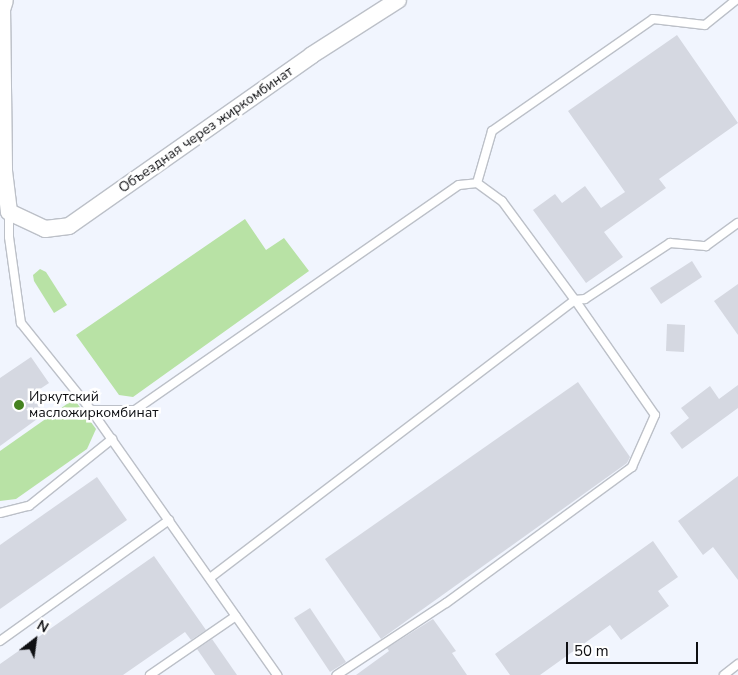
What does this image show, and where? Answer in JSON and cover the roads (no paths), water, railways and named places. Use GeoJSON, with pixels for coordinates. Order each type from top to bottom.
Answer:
{"type":"FeatureCollection","features":[{"type":"Feature","properties":{"kind":"street","name":"Объездная через жиркомбинат"},"geometry":{"type":"LineString","coordinates":[[9,212],[45,229],[70,226],[312,55],[398,0]]}},
{"type":"Feature","properties":{"kind":"street"},"geometry":{"type":"LineString","coordinates":[[1,4],[4,171],[9,212]]}},
{"type":"Feature","properties":{"kind":"lane"},"geometry":{"type":"LineString","coordinates":[[477,183],[492,131],[653,19],[704,25],[736,0]]}},
{"type":"Feature","properties":{"kind":"lane"},"geometry":{"type":"LineString","coordinates":[[91,410],[135,410],[459,185],[477,183],[502,201],[575,300],[655,414],[632,467],[446,604],[337,675]]}},
{"type":"Feature","properties":{"kind":"lane"},"geometry":{"type":"LineString","coordinates":[[9,212],[9,236],[21,323],[91,410],[277,675]]}},
{"type":"Feature","properties":{"kind":"lane"},"geometry":{"type":"LineString","coordinates":[[210,578],[575,300],[585,299],[670,243],[706,246],[738,224]]}},
{"type":"Feature","properties":{"kind":"lane"},"geometry":{"type":"LineString","coordinates":[[0,512],[29,506],[112,439]]}},
{"type":"Feature","properties":{"kind":"lane"},"geometry":{"type":"LineString","coordinates":[[0,641],[169,520]]}},
{"type":"Feature","properties":{"kind":"lane"},"geometry":{"type":"LineString","coordinates":[[150,675],[236,616]]}},
{"type":"Feature","properties":{"kind":"lane"},"geometry":{"type":"LineString","coordinates":[[724,675],[738,664]]}},
{"type":"Feature","properties":{"kind":"place","name":"Иркутский масложиркомбинат"},"geometry":{"type":"Point","coordinates":[19,405]}}]}
